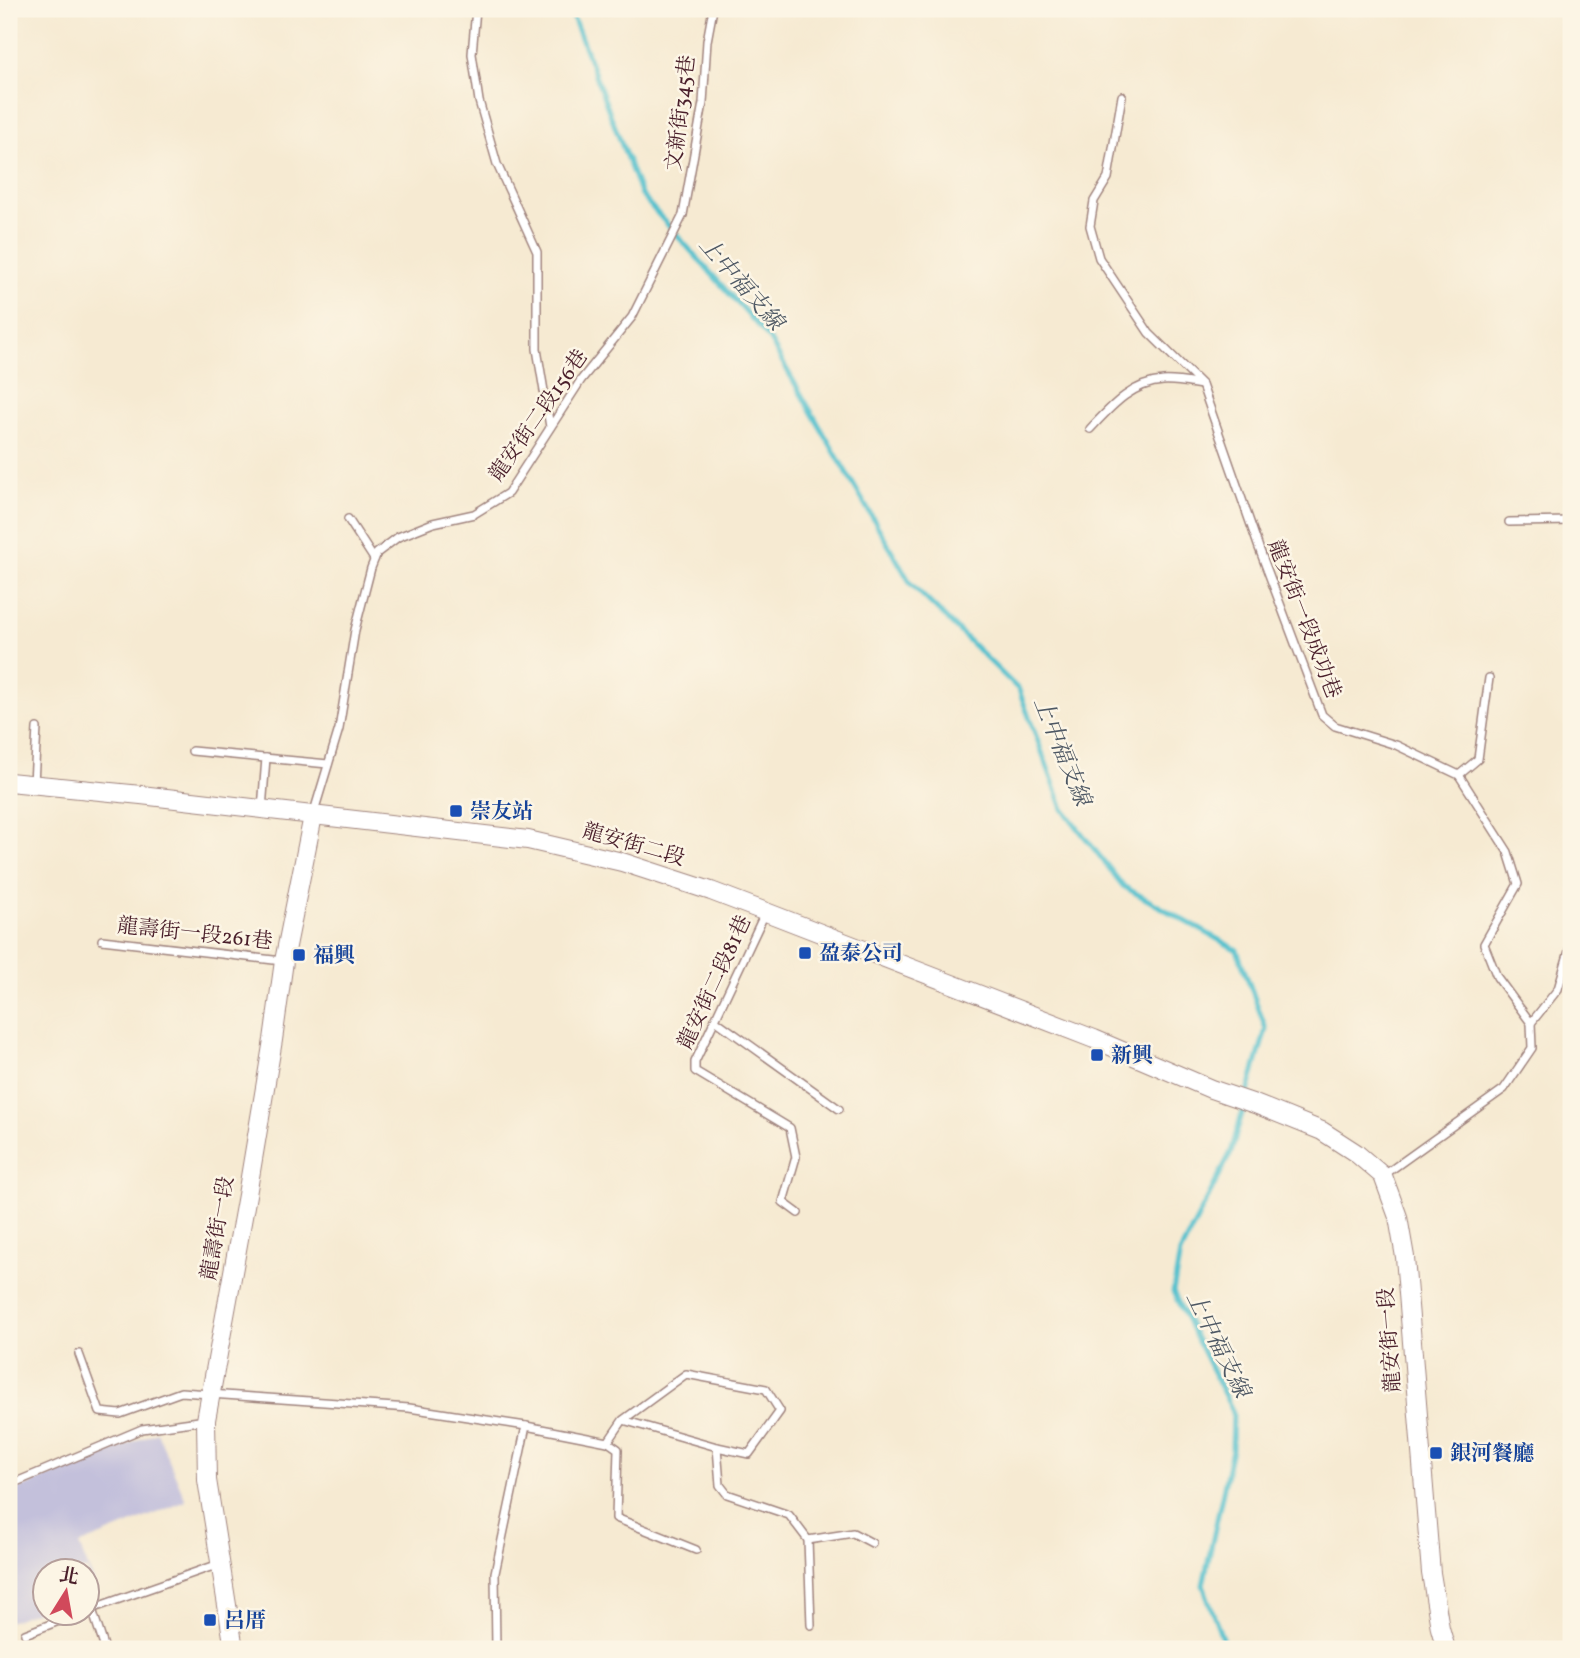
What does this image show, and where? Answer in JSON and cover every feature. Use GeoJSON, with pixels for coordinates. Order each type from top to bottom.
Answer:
{"type":"FeatureCollection","features":[{"type":"Feature","properties":{"kind":"street","name":"龍安街二段"},"geometry":{"type":"LineString","coordinates":[[9,782],[528,840],[622,862],[766,912],[1094,1039],[1211,1089],[1255,1104]]}},
{"type":"Feature","properties":{"kind":"street","name":"龍壽街一段"},"geometry":{"type":"LineString","coordinates":[[234,1649],[206,1480],[206,1420],[273,1040],[284,961],[313,816]]}},
{"type":"Feature","properties":{"kind":"street","name":"龍安街一段"},"geometry":{"type":"LineString","coordinates":[[1255,1104],[1322,1131],[1356,1153],[1383,1176],[1398,1217],[1405,1256],[1431,1573],[1446,1649]]}},
{"type":"Feature","properties":{"kind":"lane"},"geometry":{"type":"LineString","coordinates":[[476,9],[472,54],[479,101],[497,164],[537,252],[537,349],[550,427]]}},
{"type":"Feature","properties":{"kind":"lane","name":"文新街345巷"},"geometry":{"type":"LineString","coordinates":[[664,254],[683,215],[703,103],[707,41],[713,9]]}},
{"type":"Feature","properties":{"kind":"lane","name":"龍安街一段成功巷"},"geometry":{"type":"LineString","coordinates":[[1122,96],[1108,178],[1094,201],[1090,226],[1099,258],[1149,332],[1202,385],[1259,548],[1322,715],[1335,726],[1396,745],[1459,775]]}},
{"type":"Feature","properties":{"kind":"lane","name":"龍安街二段156巷"},"geometry":{"type":"LineString","coordinates":[[374,559],[377,552],[398,537],[433,523],[474,514],[508,493],[581,380],[632,317],[664,254]]}},
{"type":"Feature","properties":{"kind":"lane"},"geometry":{"type":"LineString","coordinates":[[1090,429],[1118,399],[1140,387],[1162,380],[1202,385]]}},
{"type":"Feature","properties":{"kind":"lane"},"geometry":{"type":"LineString","coordinates":[[313,816],[339,729],[355,630],[374,559],[348,519]]}},
{"type":"Feature","properties":{"kind":"lane"},"geometry":{"type":"LineString","coordinates":[[1509,522],[1571,521]]}},
{"type":"Feature","properties":{"kind":"lane"},"geometry":{"type":"LineString","coordinates":[[1383,1176],[1504,1089],[1532,1048],[1531,1023],[1497,977],[1484,944],[1518,884],[1508,852],[1459,775],[1478,759],[1489,678]]}},
{"type":"Feature","properties":{"kind":"lane"},"geometry":{"type":"LineString","coordinates":[[34,784],[37,727]]}},
{"type":"Feature","properties":{"kind":"lane"},"geometry":{"type":"LineString","coordinates":[[192,751],[328,764]]}},
{"type":"Feature","properties":{"kind":"lane"},"geometry":{"type":"LineString","coordinates":[[261,810],[266,758]]}},
{"type":"Feature","properties":{"kind":"lane","name":"龍安街二段81巷"},"geometry":{"type":"LineString","coordinates":[[766,912],[695,1062],[695,1071],[790,1128],[796,1157],[783,1202],[798,1213]]}},
{"type":"Feature","properties":{"kind":"lane","name":"龍壽街一段261巷"},"geometry":{"type":"LineString","coordinates":[[102,940],[284,961]]}},
{"type":"Feature","properties":{"kind":"lane"},"geometry":{"type":"LineString","coordinates":[[1531,1023],[1558,989],[1571,944]]}},
{"type":"Feature","properties":{"kind":"lane"},"geometry":{"type":"LineString","coordinates":[[715,1020],[839,1109]]}},
{"type":"Feature","properties":{"kind":"lane"},"geometry":{"type":"LineString","coordinates":[[79,1354],[100,1412],[120,1414],[181,1392],[409,1408],[608,1442],[618,1449],[616,1518],[696,1550]]}},
{"type":"Feature","properties":{"kind":"lane"},"geometry":{"type":"LineString","coordinates":[[608,1442],[623,1420],[686,1374],[766,1389],[780,1411],[749,1454],[623,1420]]}},
{"type":"Feature","properties":{"kind":"lane"},"geometry":{"type":"LineString","coordinates":[[9,1485],[142,1429],[206,1420]]}},
{"type":"Feature","properties":{"kind":"lane"},"geometry":{"type":"LineString","coordinates":[[496,1649],[495,1573],[526,1426]]}},
{"type":"Feature","properties":{"kind":"lane"},"geometry":{"type":"LineString","coordinates":[[717,1447],[720,1485],[727,1494],[789,1515],[808,1540],[811,1625]]}},
{"type":"Feature","properties":{"kind":"lane"},"geometry":{"type":"LineString","coordinates":[[808,1540],[853,1533],[872,1543]]}},
{"type":"Feature","properties":{"kind":"lane"},"geometry":{"type":"LineString","coordinates":[[102,1605],[220,1563]]}},
{"type":"Feature","properties":{"kind":"lane"},"geometry":{"type":"LineString","coordinates":[[25,1634],[46,1626]]}},
{"type":"Feature","properties":{"kind":"lane"},"geometry":{"type":"LineString","coordinates":[[96,1626],[105,1649]]}},
{"type":"Feature","properties":{"kind":"shaded area"},"geometry":{"type":"Polygon","coordinates":[[[157,1432],[186,1501],[79,1545],[84,1556],[32,1556],[32,1613],[9,1622],[9,1493],[157,1432]]]}},
{"type":"Feature","properties":{"kind":"waterway","name":"上中福支線"},"geometry":{"type":"LineString","coordinates":[[570,9],[641,195],[768,337],[911,584],[1019,690],[1063,809],[1123,886],[1237,950],[1266,1029],[1231,1152],[1180,1253],[1173,1292],[1233,1412],[1232,1449],[1203,1585],[1226,1649]]}},
{"type":"Feature","properties":{"kind":"place","name":"崇友站"},"geometry":{"type":"Point","coordinates":[456,811]}},
{"type":"Feature","properties":{"kind":"place","name":"盈泰公司"},"geometry":{"type":"Point","coordinates":[805,953]}},
{"type":"Feature","properties":{"kind":"place","name":"福興"},"geometry":{"type":"Point","coordinates":[299,955]}},
{"type":"Feature","properties":{"kind":"place","name":"新興"},"geometry":{"type":"Point","coordinates":[1097,1055]}},
{"type":"Feature","properties":{"kind":"place","name":"銀河餐廳"},"geometry":{"type":"Point","coordinates":[1436,1453]}},
{"type":"Feature","properties":{"kind":"place","name":"呂厝"},"geometry":{"type":"Point","coordinates":[210,1620]}}]}
